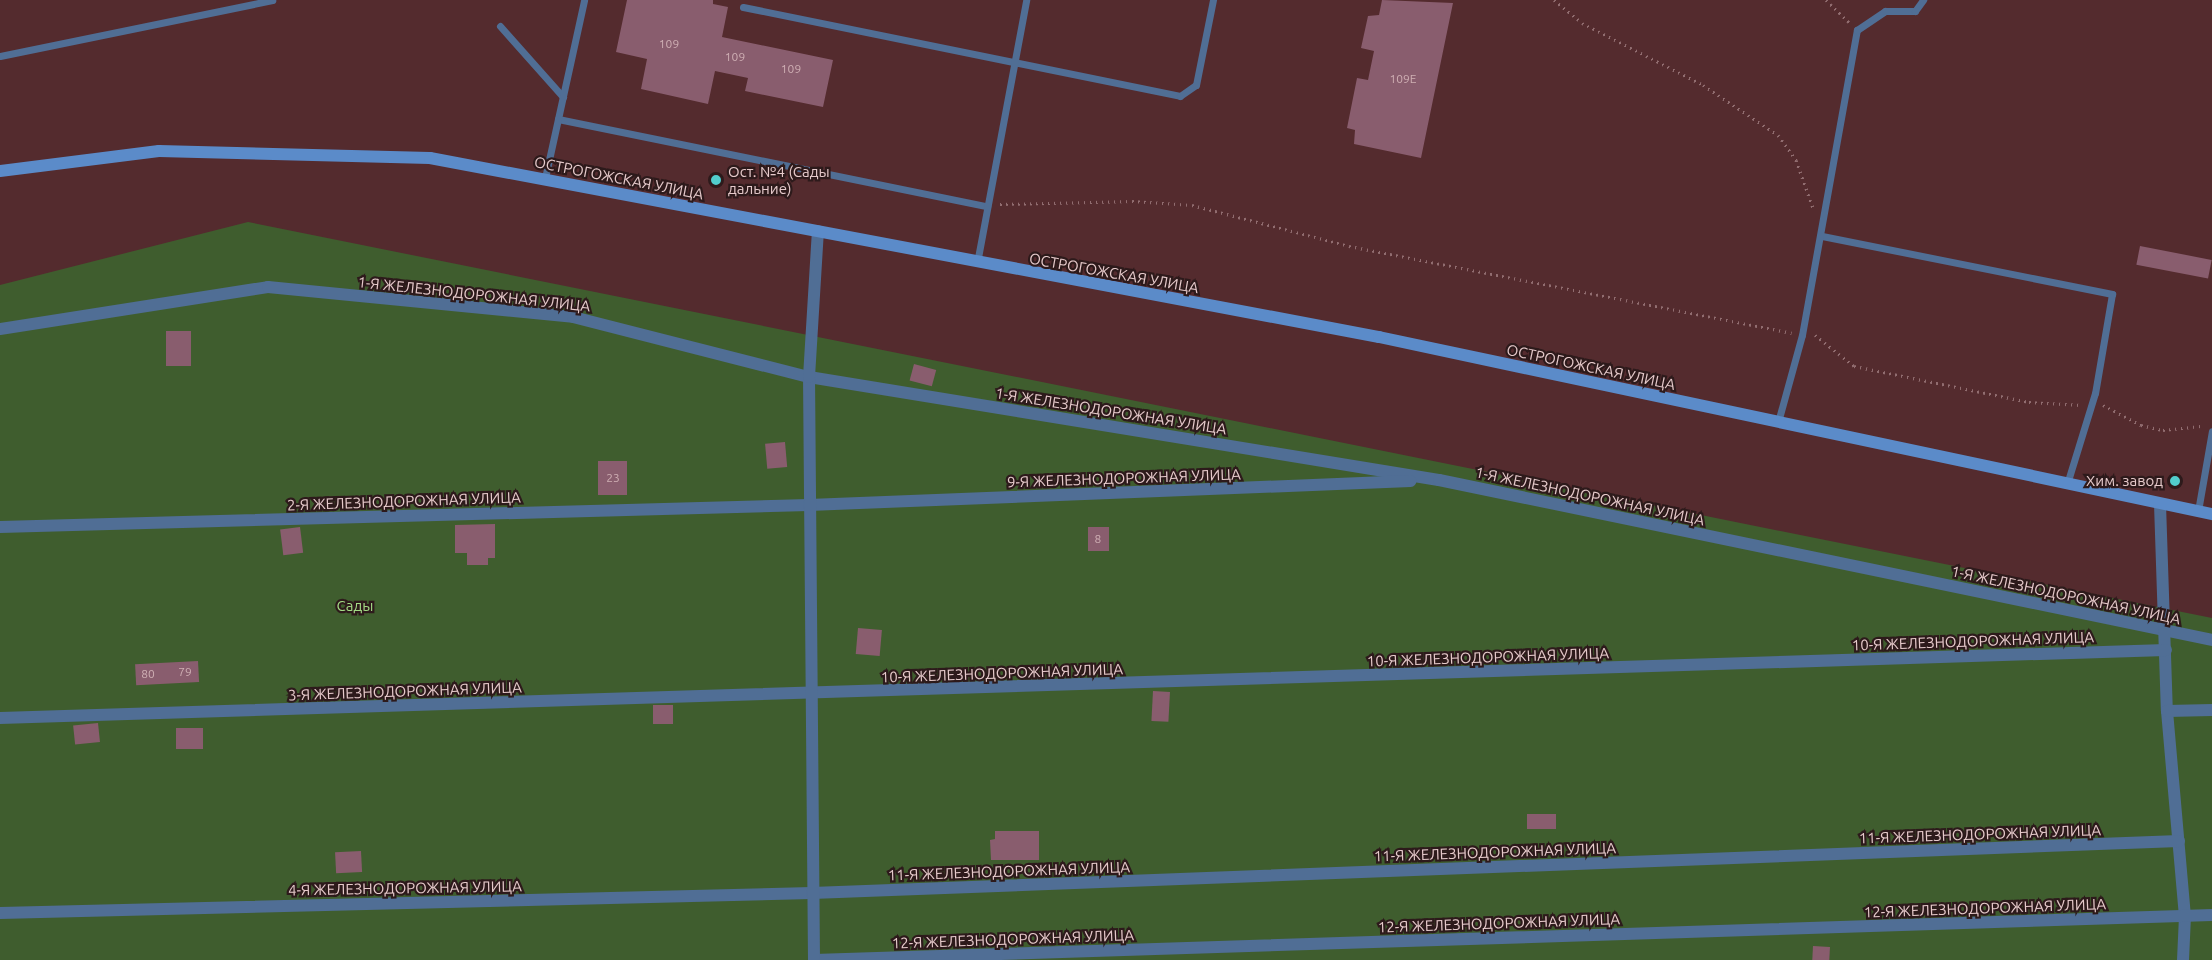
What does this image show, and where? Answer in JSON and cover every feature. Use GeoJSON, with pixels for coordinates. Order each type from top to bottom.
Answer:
{"type":"FeatureCollection","features":[{"type":"Feature","properties":{"kind":"street","name":"ОСТРОГОЖСКАЯ УЛИЦА"},"geometry":{"type":"LineString","coordinates":[[0,171],[159,151],[315,152],[430,158],[1379,337],[2212,514]]}},
{"type":"Feature","properties":{"kind":"street"},"geometry":{"type":"LineString","coordinates":[[814,960],[809,377],[818,231]]}},
{"type":"Feature","properties":{"kind":"street","name":"1-Я ЖЕЛЕЗНОДОРОЖНАЯ УЛИЦА"},"geometry":{"type":"LineString","coordinates":[[0,328],[268,287],[573,317],[809,377],[1439,480],[2212,640]]}},
{"type":"Feature","properties":{"kind":"street","name":"9-Я ЖЕЛЕЗНОДОРОЖНАЯ УЛИЦА"},"geometry":{"type":"LineString","coordinates":[[809,505],[1439,480]]}},
{"type":"Feature","properties":{"kind":"street"},"geometry":{"type":"LineString","coordinates":[[2160,504],[2167,711],[2185,916],[2184,960]]}},
{"type":"Feature","properties":{"kind":"street","name":"2-Я ЖЕЛЕЗНОДОРОЖНАЯ УЛИЦА"},"geometry":{"type":"LineString","coordinates":[[0,527],[809,505]]}},
{"type":"Feature","properties":{"kind":"street","name":"10-Я ЖЕЛЕЗНОДОРОЖНАЯ УЛИЦА"},"geometry":{"type":"LineString","coordinates":[[810,694],[2166,650]]}},
{"type":"Feature","properties":{"kind":"street","name":"3-Я ЖЕЛЕЗНОДОРОЖНАЯ УЛИЦА"},"geometry":{"type":"LineString","coordinates":[[0,718],[810,694]]}},
{"type":"Feature","properties":{"kind":"street"},"geometry":{"type":"LineString","coordinates":[[2167,711],[2212,710]]}},
{"type":"Feature","properties":{"kind":"street","name":"11-Я ЖЕЛЕЗНОДОРОЖНАЯ УЛИЦА"},"geometry":{"type":"LineString","coordinates":[[812,893],[2179,841]]}},
{"type":"Feature","properties":{"kind":"street","name":"4-Я ЖЕЛЕЗНОДОРОЖНАЯ УЛИЦА"},"geometry":{"type":"LineString","coordinates":[[0,913],[812,893]]}},
{"type":"Feature","properties":{"kind":"street","name":"12-Я ЖЕЛЕЗНОДОРОЖНАЯ УЛИЦА"},"geometry":{"type":"LineString","coordinates":[[814,960],[2212,915]]}},
{"type":"Feature","properties":{"kind":"lane"},"geometry":{"type":"LineString","coordinates":[[0,56],[272,0]]}},
{"type":"Feature","properties":{"kind":"lane"},"geometry":{"type":"LineString","coordinates":[[545,178],[584,0]]}},
{"type":"Feature","properties":{"kind":"lane"},"geometry":{"type":"LineString","coordinates":[[977,262],[1026,0]]}},
{"type":"Feature","properties":{"kind":"lane"},"geometry":{"type":"LineString","coordinates":[[742,7],[1180,96],[1196,85],[1213,0]]}},
{"type":"Feature","properties":{"kind":"lane"},"geometry":{"type":"LineString","coordinates":[[1778,422],[1805,323],[1857,30],[1885,11],[1915,11],[1923,0]]}},
{"type":"Feature","properties":{"kind":"lane"},"geometry":{"type":"LineString","coordinates":[[500,26],[563,97]]}},
{"type":"Feature","properties":{"kind":"lane"},"geometry":{"type":"LineString","coordinates":[[558,119],[987,206]]}},
{"type":"Feature","properties":{"kind":"lane"},"geometry":{"type":"LineString","coordinates":[[1822,236],[2112,294],[2091,405],[2067,484]]}},
{"type":"Feature","properties":{"kind":"lane"},"geometry":{"type":"LineString","coordinates":[[2198,511],[2212,431]]}},
{"type":"Feature","properties":{"kind":"path"},"geometry":{"type":"LineString","coordinates":[[1554,0],[1582,23],[1703,85],[1778,135],[1796,160],[1822,236]]}},
{"type":"Feature","properties":{"kind":"path"},"geometry":{"type":"LineString","coordinates":[[1826,0],[1857,30]]}},
{"type":"Feature","properties":{"kind":"path"},"geometry":{"type":"LineString","coordinates":[[987,206],[1072,201],[1192,205],[1361,249],[1802,335]]}},
{"type":"Feature","properties":{"kind":"path"},"geometry":{"type":"LineString","coordinates":[[1805,323],[1822,343],[1854,366],[2029,402],[2106,405],[2141,425],[2163,430],[2212,425]]}},
{"type":"Feature","properties":{"kind":"green space","name":"Сады"},"geometry":{"type":"Polygon","coordinates":[[[248,222],[2212,618],[2212,960],[0,960],[0,285],[248,222]]]}},
{"type":"Feature","properties":{"kind":"building"},"geometry":{"type":"Polygon","coordinates":[[[627,0],[713,0],[713,4],[728,7],[722,37],[833,60],[823,107],[745,91],[748,78],[715,71],[708,104],[641,89],[647,59],[616,52],[627,0]]]}},
{"type":"Feature","properties":{"kind":"building"},"geometry":{"type":"Polygon","coordinates":[[[1382,0],[1453,3],[1421,158],[1354,144],[1355,130],[1347,128],[1357,78],[1368,80],[1374,51],[1361,48],[1368,16],[1379,15],[1382,0]]]}},
{"type":"Feature","properties":{"kind":"building"},"geometry":{"type":"Polygon","coordinates":[[[2140,246],[2212,260],[2208,279],[2136,265],[2140,246]]]}},
{"type":"Feature","properties":{"kind":"building"},"geometry":{"type":"Polygon","coordinates":[[[166,331],[191,331],[191,366],[166,366],[166,331]]]}},
{"type":"Feature","properties":{"kind":"building"},"geometry":{"type":"Polygon","coordinates":[[[914,364],[936,370],[932,386],[910,380],[914,364]]]}},
{"type":"Feature","properties":{"kind":"building"},"geometry":{"type":"Polygon","coordinates":[[[785,442],[787,467],[767,469],[765,444],[785,442]]]}},
{"type":"Feature","properties":{"kind":"building"},"geometry":{"type":"Polygon","coordinates":[[[598,461],[627,461],[627,495],[598,495],[598,461]]]}},
{"type":"Feature","properties":{"kind":"building"},"geometry":{"type":"Polygon","coordinates":[[[495,524],[495,558],[488,558],[488,565],[467,565],[467,553],[455,553],[455,525],[495,524]]]}},
{"type":"Feature","properties":{"kind":"building"},"geometry":{"type":"Polygon","coordinates":[[[300,527],[303,553],[283,555],[280,529],[300,527]]]}},
{"type":"Feature","properties":{"kind":"building"},"geometry":{"type":"Polygon","coordinates":[[[1088,527],[1109,527],[1109,551],[1088,551],[1088,527]]]}},
{"type":"Feature","properties":{"kind":"building"},"geometry":{"type":"Polygon","coordinates":[[[858,628],[882,630],[880,656],[856,654],[858,628]]]}},
{"type":"Feature","properties":{"kind":"building"},"geometry":{"type":"Polygon","coordinates":[[[198,661],[199,682],[136,685],[135,664],[198,661]]]}},
{"type":"Feature","properties":{"kind":"building"},"geometry":{"type":"Polygon","coordinates":[[[1153,691],[1170,692],[1168,722],[1151,721],[1153,691]]]}},
{"type":"Feature","properties":{"kind":"building"},"geometry":{"type":"Polygon","coordinates":[[[653,705],[673,705],[673,724],[653,724],[653,705]]]}},
{"type":"Feature","properties":{"kind":"building"},"geometry":{"type":"Polygon","coordinates":[[[98,723],[100,742],[75,745],[73,726],[98,723]]]}},
{"type":"Feature","properties":{"kind":"building"},"geometry":{"type":"Polygon","coordinates":[[[176,728],[203,728],[203,749],[176,749],[176,728]]]}},
{"type":"Feature","properties":{"kind":"building"},"geometry":{"type":"Polygon","coordinates":[[[1527,814],[1556,814],[1556,829],[1527,829],[1527,814]]]}},
{"type":"Feature","properties":{"kind":"building"},"geometry":{"type":"Polygon","coordinates":[[[995,831],[1039,831],[1039,860],[991,860],[990,840],[995,839],[995,831]]]}},
{"type":"Feature","properties":{"kind":"building"},"geometry":{"type":"Polygon","coordinates":[[[361,851],[362,872],[336,873],[335,852],[361,851]]]}},
{"type":"Feature","properties":{"kind":"building"},"geometry":{"type":"Polygon","coordinates":[[[1813,946],[1830,947],[1829,960],[1812,960],[1813,946]]]}},
{"type":"Feature","properties":{"kind":"place","name":"Ост. №4 (Сады дальние)"},"geometry":{"type":"Point","coordinates":[716,180]}},
{"type":"Feature","properties":{"kind":"place","name":"Хим. завод"},"geometry":{"type":"Point","coordinates":[2175,481]}}]}
